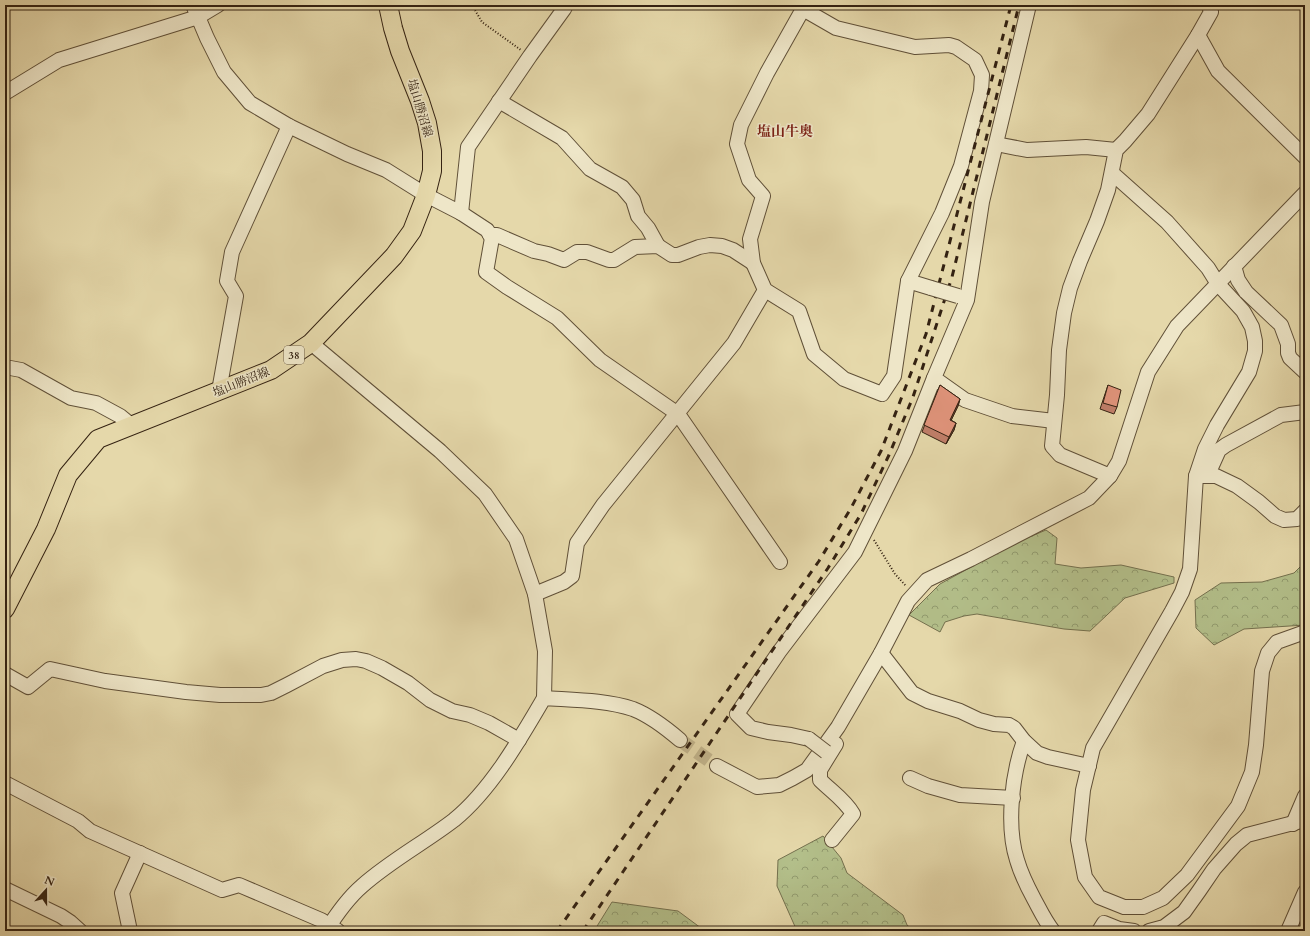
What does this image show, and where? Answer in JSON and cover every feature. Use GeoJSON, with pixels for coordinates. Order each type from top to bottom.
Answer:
{"type":"FeatureCollection","features":[{"type":"Feature","properties":{"kind":"main road","name":"塩山勝沼線"},"geometry":{"type":"LineString","coordinates":[[5,609],[46,529],[68,475],[98,439],[271,370],[311,343],[394,256],[412,231],[426,195],[432,171],[432,151],[427,123],[420,101],[400,52],[388,5]]}},
{"type":"Feature","properties":{"kind":"street"},"geometry":{"type":"LineString","coordinates":[[5,93],[59,60],[195,11],[218,5]]}},
{"type":"Feature","properties":{"kind":"street"},"geometry":{"type":"LineString","coordinates":[[461,213],[468,147],[566,5]]}},
{"type":"Feature","properties":{"kind":"street"},"geometry":{"type":"LineString","coordinates":[[828,753],[809,739],[791,734],[751,728],[737,714],[779,652],[855,552],[905,451],[934,378],[962,298],[982,202],[1029,5]]}},
{"type":"Feature","properties":{"kind":"street"},"geometry":{"type":"LineString","coordinates":[[1110,476],[1060,455],[1052,446],[1057,395],[1059,350],[1064,313],[1072,281],[1097,221],[1112,173],[1116,150],[1126,141],[1148,114],[1211,12],[1209,5]]}},
{"type":"Feature","properties":{"kind":"street"},"geometry":{"type":"LineString","coordinates":[[803,7],[836,28],[915,47],[949,45],[956,47],[975,60],[982,75],[981,91],[961,166],[942,213],[908,281],[894,376],[882,394],[844,379],[814,354],[798,311],[765,290],[753,263],[750,239],[763,196],[749,180],[737,144],[741,125],[803,7]]}},
{"type":"Feature","properties":{"kind":"street"},"geometry":{"type":"LineString","coordinates":[[195,11],[206,38],[224,72],[250,103],[289,126],[347,154],[386,170],[426,195],[461,213],[487,230],[492,238],[486,272],[557,318],[600,360],[678,414],[780,562]]}},
{"type":"Feature","properties":{"kind":"street"},"geometry":{"type":"LineString","coordinates":[[1198,35],[1218,71],[1305,156]]}},
{"type":"Feature","properties":{"kind":"street"},"geometry":{"type":"LineString","coordinates":[[499,101],[562,138],[590,169],[622,187],[633,200],[638,216],[648,228],[658,246],[672,255],[678,256],[699,247],[710,245],[722,246],[733,250],[753,263]]}},
{"type":"Feature","properties":{"kind":"street"},"geometry":{"type":"LineString","coordinates":[[219,391],[236,296],[227,281],[232,252],[289,126]]}},
{"type":"Feature","properties":{"kind":"street"},"geometry":{"type":"LineString","coordinates":[[996,144],[1027,150],[1086,147],[1116,150]]}},
{"type":"Feature","properties":{"kind":"street"},"geometry":{"type":"LineString","coordinates":[[1112,173],[1167,222],[1208,268],[1218,284],[1243,311],[1252,327],[1255,341],[1255,351],[1249,372],[1205,448],[1196,476],[1190,569],[1182,592],[1093,748],[1083,790],[1078,840],[1085,877],[1099,897],[1124,907],[1143,907],[1164,898],[1187,875],[1238,806],[1252,772],[1256,745],[1262,671],[1268,653],[1277,642],[1293,635],[1305,632]]}},
{"type":"Feature","properties":{"kind":"street"},"geometry":{"type":"LineString","coordinates":[[832,840],[853,814],[848,804],[820,780],[820,770],[828,753],[863,703],[908,600],[927,580],[971,560],[1089,498],[1110,476],[1119,461],[1148,372],[1178,326],[1305,193]]}},
{"type":"Feature","properties":{"kind":"street"},"geometry":{"type":"LineString","coordinates":[[490,235],[497,235],[534,251],[564,260],[577,252],[587,252],[609,260],[614,260],[635,247],[658,246]]}},
{"type":"Feature","properties":{"kind":"street"},"geometry":{"type":"LineString","coordinates":[[1234,266],[1238,280],[1246,292],[1281,324],[1288,344],[1288,353],[1290,358],[1305,372]]}},
{"type":"Feature","properties":{"kind":"street"},"geometry":{"type":"LineString","coordinates":[[908,281],[962,298]]}},
{"type":"Feature","properties":{"kind":"street"},"geometry":{"type":"LineString","coordinates":[[534,594],[564,582],[572,576],[577,543],[603,505],[678,414],[734,342],[765,290]]}},
{"type":"Feature","properties":{"kind":"street"},"geometry":{"type":"LineString","coordinates":[[5,783],[78,822],[90,831],[140,854],[222,890],[239,885],[321,920],[331,929],[343,906],[362,886],[454,820],[474,802],[508,757],[544,698],[545,651],[534,594],[516,539],[485,494],[440,451],[311,343]]}},
{"type":"Feature","properties":{"kind":"street"},"geometry":{"type":"LineString","coordinates":[[5,367],[21,370],[71,398],[96,403],[120,416],[131,425]]}},
{"type":"Feature","properties":{"kind":"street"},"geometry":{"type":"LineString","coordinates":[[934,378],[965,400],[1012,416],[1054,421]]}},
{"type":"Feature","properties":{"kind":"street"},"geometry":{"type":"LineString","coordinates":[[1196,476],[1210,470],[1219,450],[1226,444],[1281,415],[1305,412]]}},
{"type":"Feature","properties":{"kind":"street"},"geometry":{"type":"LineString","coordinates":[[1196,476],[1216,476],[1237,486],[1259,502],[1274,516],[1284,520],[1297,519],[1305,512]]}},
{"type":"Feature","properties":{"kind":"street"},"geometry":{"type":"LineString","coordinates":[[884,657],[912,693],[979,720],[994,724],[1009,725],[1014,728],[1024,741],[1037,753],[1048,757],[1089,766]]}},
{"type":"Feature","properties":{"kind":"street"},"geometry":{"type":"LineString","coordinates":[[717,766],[757,787],[779,785],[794,778],[806,770],[838,727],[884,657]]}},
{"type":"Feature","properties":{"kind":"street"},"geometry":{"type":"LineString","coordinates":[[5,674],[28,687],[50,669],[105,681],[186,692],[220,695],[261,695],[287,685],[323,666],[342,660],[356,659],[366,661],[382,668],[408,683],[430,700],[452,711],[470,715],[489,723],[519,740]]}},
{"type":"Feature","properties":{"kind":"street"},"geometry":{"type":"LineString","coordinates":[[544,698],[614,704],[634,710],[656,721],[680,740]]}},
{"type":"Feature","properties":{"kind":"street"},"geometry":{"type":"LineString","coordinates":[[1024,741],[1014,772],[1012,834],[1016,858],[1024,880],[1046,922],[1053,931]]}},
{"type":"Feature","properties":{"kind":"street"},"geometry":{"type":"LineString","coordinates":[[910,778],[928,786],[960,795],[1012,798]]}},
{"type":"Feature","properties":{"kind":"street"},"geometry":{"type":"LineString","coordinates":[[1149,931],[1164,927],[1184,912],[1200,891],[1214,868],[1236,844],[1248,835],[1299,822],[1305,796]]}},
{"type":"Feature","properties":{"kind":"street"},"geometry":{"type":"LineString","coordinates":[[130,931],[122,893],[140,854]]}},
{"type":"Feature","properties":{"kind":"street"},"geometry":{"type":"LineString","coordinates":[[5,889],[61,916],[80,931]]}},
{"type":"Feature","properties":{"kind":"street"},"geometry":{"type":"LineString","coordinates":[[1288,931],[1305,892]]}},
{"type":"Feature","properties":{"kind":"street"},"geometry":{"type":"LineString","coordinates":[[1100,931],[1104,923],[1119,929],[1134,931]]}},
{"type":"Feature","properties":{"kind":"path"},"geometry":{"type":"LineString","coordinates":[[472,5],[482,22],[530,56]]}},
{"type":"Feature","properties":{"kind":"path"},"geometry":{"type":"LineString","coordinates":[[866,530],[881,550],[895,574],[914,594]]}},
{"type":"Feature","properties":{"kind":"green space"},"geometry":{"type":"Polygon","coordinates":[[[1046,530],[1057,538],[1055,564],[1081,568],[1121,565],[1174,577],[1174,583],[1125,598],[1090,631],[1064,629],[977,614],[964,616],[945,622],[940,632],[909,615],[940,584],[1015,543],[1046,530]]]}},
{"type":"Feature","properties":{"kind":"green space"},"geometry":{"type":"Polygon","coordinates":[[[1305,562],[1305,625],[1244,629],[1214,645],[1196,628],[1195,600],[1221,583],[1262,582],[1294,573],[1305,562]]]}},
{"type":"Feature","properties":{"kind":"green space"},"geometry":{"type":"Polygon","coordinates":[[[823,836],[841,858],[847,873],[903,915],[907,925],[914,931],[797,931],[777,886],[778,860],[823,836]]]}},
{"type":"Feature","properties":{"kind":"green space"},"geometry":{"type":"Polygon","coordinates":[[[612,902],[678,911],[705,931],[594,931],[612,902]]]}},
{"type":"Feature","properties":{"kind":"building"},"geometry":{"type":"Polygon","coordinates":[[[940,385],[960,399],[950,420],[956,423],[949,437],[924,425],[940,385]]]}},
{"type":"Feature","properties":{"kind":"building"},"geometry":{"type":"Polygon","coordinates":[[[1108,385],[1121,390],[1117,407],[1103,403],[1108,385]]]}},
{"type":"Feature","properties":{"kind":"tunnel"},"geometry":{"type":"LineString","coordinates":[[680,740],[717,766]]}},
{"type":"Feature","properties":{"kind":"railway"},"geometry":{"type":"LineString","coordinates":[[557,931],[819,561],[851,508],[881,451],[926,334],[1011,5]]}},
{"type":"Feature","properties":{"kind":"railway"},"geometry":{"type":"LineString","coordinates":[[583,931],[828,568],[861,514],[889,455],[913,397],[952,277],[1019,5]]}},
{"type":"Feature","properties":{"kind":"district","name":"塩山牛奥"},"geometry":{"type":"Point","coordinates":[785,131]}}]}
